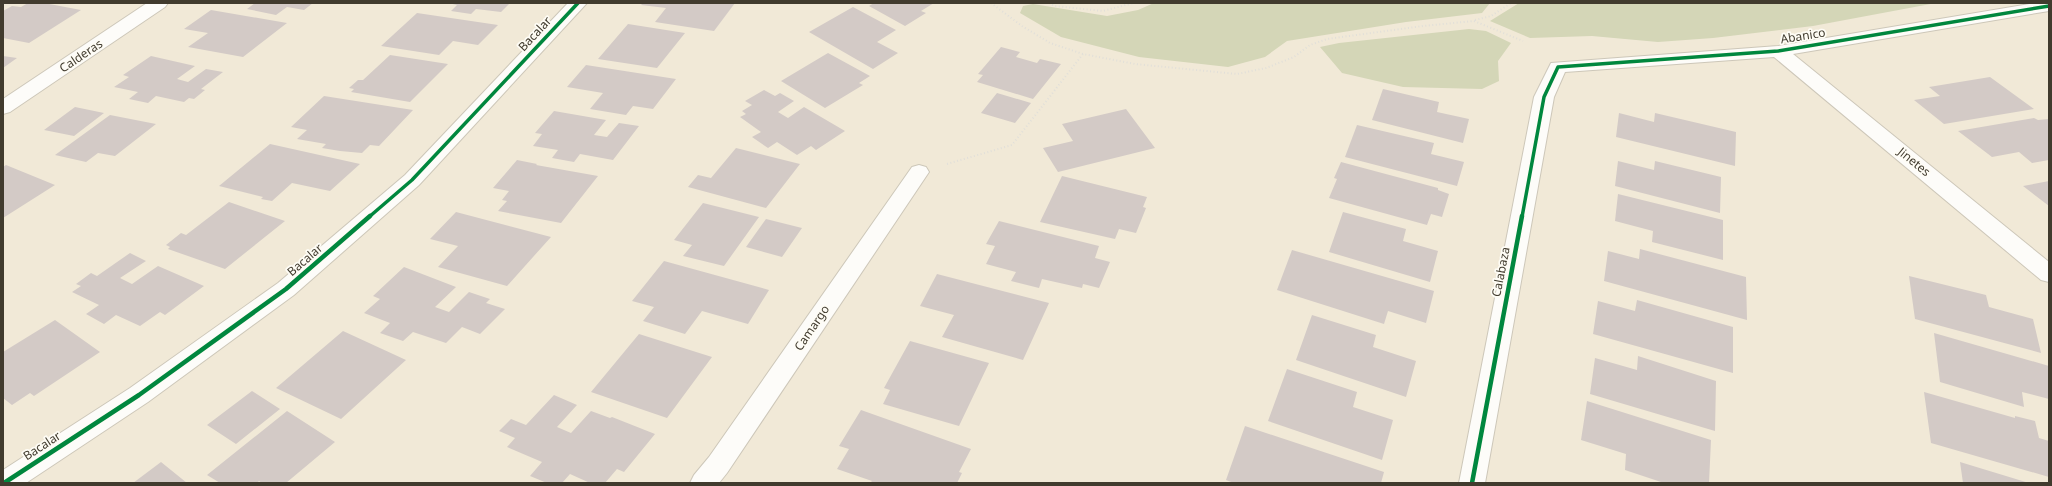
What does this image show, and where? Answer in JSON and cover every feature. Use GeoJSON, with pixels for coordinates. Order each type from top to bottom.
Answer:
{"type":"FeatureCollection","features":[{"type":"Feature","properties":{"kind":"street","name":"Calderas"},"geometry":{"type":"LineString","coordinates":[[3,108],[159,3]]}},
{"type":"Feature","properties":{"kind":"street","name":"Bacalar"},"geometry":{"type":"LineString","coordinates":[[4,483],[139,395],[286,289],[412,180],[578,3]]}},
{"type":"Feature","properties":{"kind":"street","name":"Abanico"},"geometry":{"type":"LineString","coordinates":[[1558,67],[1778,51],[2049,6]]}},
{"type":"Feature","properties":{"kind":"street","name":"Jinetes"},"geometry":{"type":"LineString","coordinates":[[1778,51],[2049,274]]}},
{"type":"Feature","properties":{"kind":"street","name":"Calabaza"},"geometry":{"type":"LineString","coordinates":[[1472,483],[1544,96],[1558,67]]}},
{"type":"Feature","properties":{"kind":"street","name":"Camargo"},"geometry":{"type":"LineString","coordinates":[[703,483],[718,465],[919,172]]}},
{"type":"Feature","properties":{"kind":"path"},"geometry":{"type":"LineString","coordinates":[[991,3],[1022,26],[1050,43],[1084,54],[1135,64],[1237,74],[1266,68],[1294,57],[1310,45],[1327,39],[1474,21],[1491,16],[1511,3]]}},
{"type":"Feature","properties":{"kind":"path"},"geometry":{"type":"LineString","coordinates":[[1049,3],[1055,6],[1103,11],[1133,3]]}},
{"type":"Feature","properties":{"kind":"path"},"geometry":{"type":"LineString","coordinates":[[1474,21],[1523,41]]}},
{"type":"Feature","properties":{"kind":"path"},"geometry":{"type":"LineString","coordinates":[[919,172],[1012,146],[1084,54]]}},
{"type":"Feature","properties":{"kind":"green space"},"geometry":{"type":"Polygon","coordinates":[[[1154,3],[1490,3],[1482,13],[1406,22],[1287,41],[1265,57],[1228,67],[1139,57],[1061,37],[1020,13],[1023,6],[1033,4],[1107,16],[1138,10],[1154,3]]]}},
{"type":"Feature","properties":{"kind":"green space"},"geometry":{"type":"Polygon","coordinates":[[[1519,3],[1936,3],[1813,26],[1713,38],[1658,42],[1592,36],[1530,38],[1490,21],[1519,3]]]}},
{"type":"Feature","properties":{"kind":"green space"},"geometry":{"type":"Polygon","coordinates":[[[1469,29],[1486,31],[1511,43],[1498,61],[1499,81],[1482,89],[1403,87],[1342,73],[1320,47],[1339,43],[1469,29]]]}},
{"type":"Feature","properties":{"kind":"building"},"geometry":{"type":"Polygon","coordinates":[[[28,3],[44,3],[81,10],[29,43],[3,38],[3,11],[12,6],[21,7],[28,3]]]}},
{"type":"Feature","properties":{"kind":"building"},"geometry":{"type":"Polygon","coordinates":[[[255,3],[313,3],[304,10],[287,7],[276,15],[247,9],[255,3]]]}},
{"type":"Feature","properties":{"kind":"building"},"geometry":{"type":"Polygon","coordinates":[[[448,3],[510,3],[501,12],[476,9],[471,14],[451,11],[457,5],[448,3]]]}},
{"type":"Feature","properties":{"kind":"building"},"geometry":{"type":"Polygon","coordinates":[[[643,3],[735,3],[714,31],[655,22],[666,8],[641,5],[643,3]]]}},
{"type":"Feature","properties":{"kind":"building"},"geometry":{"type":"Polygon","coordinates":[[[874,3],[934,3],[921,11],[926,13],[905,26],[869,6],[874,3]]]}},
{"type":"Feature","properties":{"kind":"building"},"geometry":{"type":"Polygon","coordinates":[[[853,7],[896,30],[877,42],[898,53],[873,69],[809,32],[853,7]]]}},
{"type":"Feature","properties":{"kind":"building"},"geometry":{"type":"Polygon","coordinates":[[[211,10],[287,23],[243,57],[188,47],[208,33],[184,29],[211,10]]]}},
{"type":"Feature","properties":{"kind":"building"},"geometry":{"type":"Polygon","coordinates":[[[417,13],[498,25],[478,45],[453,41],[439,55],[381,46],[417,13]]]}},
{"type":"Feature","properties":{"kind":"building"},"geometry":{"type":"Polygon","coordinates":[[[628,24],[685,33],[657,68],[598,59],[628,24]]]}},
{"type":"Feature","properties":{"kind":"building"},"geometry":{"type":"Polygon","coordinates":[[[1001,47],[1020,52],[1016,57],[1037,63],[1040,59],[1061,64],[1033,99],[977,82],[983,75],[978,74],[1001,47]]]}},
{"type":"Feature","properties":{"kind":"building"},"geometry":{"type":"Polygon","coordinates":[[[828,53],[870,76],[859,83],[863,85],[825,108],[781,81],[828,53]]]}},
{"type":"Feature","properties":{"kind":"building"},"geometry":{"type":"Polygon","coordinates":[[[390,55],[448,64],[410,102],[351,92],[354,89],[349,88],[358,80],[363,80],[390,55]]]}},
{"type":"Feature","properties":{"kind":"building"},"geometry":{"type":"Polygon","coordinates":[[[3,56],[17,58],[3,68],[3,56]]]}},
{"type":"Feature","properties":{"kind":"building"},"geometry":{"type":"Polygon","coordinates":[[[151,56],[195,66],[177,79],[188,82],[206,69],[223,72],[201,89],[205,90],[194,99],[189,98],[184,102],[156,96],[148,103],[129,99],[138,92],[114,87],[129,77],[123,75],[151,56]]]}},
{"type":"Feature","properties":{"kind":"building"},"geometry":{"type":"Polygon","coordinates":[[[586,65],[676,79],[653,109],[633,106],[626,115],[590,109],[603,93],[567,87],[586,65]]]}},
{"type":"Feature","properties":{"kind":"building"},"geometry":{"type":"Polygon","coordinates":[[[1990,77],[2034,109],[1944,124],[1914,100],[1940,96],[1929,87],[1990,77]]]}},
{"type":"Feature","properties":{"kind":"building"},"geometry":{"type":"Polygon","coordinates":[[[1383,89],[1439,102],[1437,112],[1469,119],[1463,143],[1372,120],[1383,89]]]}},
{"type":"Feature","properties":{"kind":"building"},"geometry":{"type":"Polygon","coordinates":[[[764,90],[775,96],[780,93],[794,101],[778,112],[788,118],[804,107],[845,131],[816,150],[811,146],[797,155],[777,142],[768,148],[752,137],[761,132],[740,117],[746,114],[742,111],[752,105],[745,101],[764,90]]]}},
{"type":"Feature","properties":{"kind":"building"},"geometry":{"type":"Polygon","coordinates":[[[997,93],[1031,103],[1015,123],[981,113],[997,93]]]}},
{"type":"Feature","properties":{"kind":"building"},"geometry":{"type":"Polygon","coordinates":[[[324,96],[413,110],[379,146],[370,145],[362,153],[340,151],[322,148],[326,144],[297,139],[307,130],[291,127],[324,96]]]}},
{"type":"Feature","properties":{"kind":"building"},"geometry":{"type":"Polygon","coordinates":[[[75,107],[104,113],[74,136],[44,130],[75,107]]]}},
{"type":"Feature","properties":{"kind":"building"},"geometry":{"type":"Polygon","coordinates":[[[1126,109],[1155,148],[1058,172],[1043,148],[1073,141],[1062,124],[1126,109]]]}},
{"type":"Feature","properties":{"kind":"building"},"geometry":{"type":"Polygon","coordinates":[[[554,111],[606,120],[594,135],[607,137],[619,123],[639,126],[613,160],[580,154],[574,162],[552,158],[558,150],[533,146],[542,134],[535,133],[554,111]]]}},
{"type":"Feature","properties":{"kind":"building"},"geometry":{"type":"Polygon","coordinates":[[[1619,113],[1654,122],[1655,113],[1736,132],[1735,166],[1616,137],[1619,113]]]}},
{"type":"Feature","properties":{"kind":"building"},"geometry":{"type":"Polygon","coordinates":[[[110,115],[156,124],[115,156],[98,153],[86,162],[55,155],[110,115]]]}},
{"type":"Feature","properties":{"kind":"building"},"geometry":{"type":"Polygon","coordinates":[[[2034,118],[2038,120],[2049,119],[2049,160],[2032,163],[2019,152],[1992,157],[1958,131],[2034,118]]]}},
{"type":"Feature","properties":{"kind":"building"},"geometry":{"type":"Polygon","coordinates":[[[1357,125],[1434,143],[1431,154],[1464,162],[1457,186],[1345,157],[1357,125]]]}},
{"type":"Feature","properties":{"kind":"building"},"geometry":{"type":"Polygon","coordinates":[[[270,144],[360,164],[330,191],[292,183],[272,201],[261,199],[263,197],[219,186],[270,144]]]}},
{"type":"Feature","properties":{"kind":"building"},"geometry":{"type":"Polygon","coordinates":[[[736,148],[800,164],[766,208],[688,187],[698,175],[711,178],[736,148]]]}},
{"type":"Feature","properties":{"kind":"building"},"geometry":{"type":"Polygon","coordinates":[[[517,160],[537,164],[536,165],[598,176],[561,223],[498,211],[507,201],[502,200],[509,191],[493,188],[517,160]]]}},
{"type":"Feature","properties":{"kind":"building"},"geometry":{"type":"Polygon","coordinates":[[[1618,161],[1654,170],[1655,161],[1721,177],[1720,213],[1615,186],[1618,161]]]}},
{"type":"Feature","properties":{"kind":"building"},"geometry":{"type":"Polygon","coordinates":[[[1341,162],[1438,188],[1438,190],[1449,194],[1442,217],[1431,214],[1427,225],[1329,198],[1337,179],[1334,178],[1341,162]]]}},
{"type":"Feature","properties":{"kind":"building"},"geometry":{"type":"Polygon","coordinates":[[[6,165],[55,185],[3,218],[3,167],[6,165]]]}},
{"type":"Feature","properties":{"kind":"building"},"geometry":{"type":"Polygon","coordinates":[[[1062,176],[1147,197],[1143,207],[1146,208],[1136,233],[1119,229],[1115,239],[1040,222],[1062,176]]]}},
{"type":"Feature","properties":{"kind":"building"},"geometry":{"type":"Polygon","coordinates":[[[2049,181],[2049,206],[2023,186],[2049,181]]]}},
{"type":"Feature","properties":{"kind":"building"},"geometry":{"type":"Polygon","coordinates":[[[1618,194],[1723,220],[1723,260],[1652,242],[1653,231],[1615,221],[1618,194]]]}},
{"type":"Feature","properties":{"kind":"building"},"geometry":{"type":"Polygon","coordinates":[[[229,202],[285,221],[225,269],[168,249],[170,247],[166,245],[181,233],[186,235],[229,202]]]}},
{"type":"Feature","properties":{"kind":"building"},"geometry":{"type":"Polygon","coordinates":[[[703,203],[759,217],[724,266],[683,256],[692,245],[674,240],[703,203]]]}},
{"type":"Feature","properties":{"kind":"building"},"geometry":{"type":"Polygon","coordinates":[[[456,212],[551,237],[507,286],[438,267],[458,246],[430,239],[456,212]]]}},
{"type":"Feature","properties":{"kind":"building"},"geometry":{"type":"Polygon","coordinates":[[[1343,212],[1406,229],[1403,241],[1438,251],[1430,282],[1329,252],[1343,212]]]}},
{"type":"Feature","properties":{"kind":"building"},"geometry":{"type":"Polygon","coordinates":[[[766,219],[802,228],[782,257],[746,247],[766,219]]]}},
{"type":"Feature","properties":{"kind":"building"},"geometry":{"type":"Polygon","coordinates":[[[999,221],[1099,246],[1095,258],[1110,262],[1099,288],[1083,284],[1082,288],[1042,279],[1039,288],[1011,281],[1016,272],[986,264],[995,246],[986,244],[999,221]]]}},
{"type":"Feature","properties":{"kind":"building"},"geometry":{"type":"Polygon","coordinates":[[[1640,249],[1746,277],[1747,320],[1604,281],[1608,251],[1639,259],[1640,249]]]}},
{"type":"Feature","properties":{"kind":"building"},"geometry":{"type":"Polygon","coordinates":[[[1292,250],[1434,291],[1426,323],[1388,311],[1384,324],[1277,290],[1292,250]]]}},
{"type":"Feature","properties":{"kind":"building"},"geometry":{"type":"Polygon","coordinates":[[[130,253],[146,261],[120,278],[132,284],[158,266],[204,286],[165,315],[160,312],[140,326],[116,315],[104,324],[86,314],[99,305],[72,292],[81,286],[76,284],[91,273],[97,276],[130,253]]]}},
{"type":"Feature","properties":{"kind":"building"},"geometry":{"type":"Polygon","coordinates":[[[664,261],[769,290],[748,324],[702,311],[685,334],[643,321],[654,307],[632,301],[664,261]]]}},
{"type":"Feature","properties":{"kind":"building"},"geometry":{"type":"Polygon","coordinates":[[[404,267],[456,287],[435,307],[449,312],[469,292],[490,299],[486,303],[505,309],[480,334],[462,327],[446,343],[413,332],[403,341],[380,333],[390,323],[364,313],[380,299],[373,296],[404,267]]]}},
{"type":"Feature","properties":{"kind":"building"},"geometry":{"type":"Polygon","coordinates":[[[937,274],[1049,303],[1023,360],[942,337],[954,315],[920,306],[937,274]]]}},
{"type":"Feature","properties":{"kind":"building"},"geometry":{"type":"Polygon","coordinates":[[[1909,276],[1986,295],[1989,307],[2033,319],[2041,353],[1915,319],[1909,276]]]}},
{"type":"Feature","properties":{"kind":"building"},"geometry":{"type":"Polygon","coordinates":[[[1637,300],[1733,327],[1733,373],[1593,334],[1598,301],[1635,311],[1637,300]]]}},
{"type":"Feature","properties":{"kind":"building"},"geometry":{"type":"Polygon","coordinates":[[[1312,315],[1376,335],[1373,347],[1416,361],[1406,397],[1296,360],[1312,315]]]}},
{"type":"Feature","properties":{"kind":"building"},"geometry":{"type":"Polygon","coordinates":[[[55,320],[100,352],[34,396],[30,393],[12,405],[3,398],[3,352],[55,320]]]}},
{"type":"Feature","properties":{"kind":"building"},"geometry":{"type":"Polygon","coordinates":[[[343,331],[406,360],[341,419],[276,388],[343,331]]]}},
{"type":"Feature","properties":{"kind":"building"},"geometry":{"type":"Polygon","coordinates":[[[1934,333],[2049,366],[2049,399],[2022,392],[2024,407],[1940,382],[1934,333]]]}},
{"type":"Feature","properties":{"kind":"building"},"geometry":{"type":"Polygon","coordinates":[[[639,334],[712,357],[667,418],[591,392],[639,334]]]}},
{"type":"Feature","properties":{"kind":"building"},"geometry":{"type":"Polygon","coordinates":[[[910,341],[989,363],[959,426],[883,404],[890,390],[884,388],[910,341]]]}},
{"type":"Feature","properties":{"kind":"building"},"geometry":{"type":"Polygon","coordinates":[[[1638,356],[1716,381],[1715,431],[1590,394],[1595,358],[1637,370],[1638,356]]]}},
{"type":"Feature","properties":{"kind":"building"},"geometry":{"type":"Polygon","coordinates":[[[1287,369],[1357,392],[1353,407],[1393,420],[1382,460],[1268,421],[1287,369]]]}},
{"type":"Feature","properties":{"kind":"building"},"geometry":{"type":"Polygon","coordinates":[[[252,391],[280,409],[236,444],[207,425],[252,391]]]}},
{"type":"Feature","properties":{"kind":"building"},"geometry":{"type":"Polygon","coordinates":[[[1924,392],[2015,418],[2015,416],[2035,421],[2039,438],[2049,441],[2049,477],[1931,443],[1924,392]]]}},
{"type":"Feature","properties":{"kind":"building"},"geometry":{"type":"Polygon","coordinates":[[[554,395],[577,405],[557,427],[571,433],[591,411],[610,418],[612,417],[655,434],[624,472],[617,469],[605,483],[590,483],[570,474],[562,483],[547,483],[530,476],[542,462],[507,447],[515,438],[499,431],[511,419],[526,425],[554,395]]]}},
{"type":"Feature","properties":{"kind":"building"},"geometry":{"type":"Polygon","coordinates":[[[1587,401],[1711,440],[1709,483],[1664,483],[1625,470],[1626,454],[1581,440],[1587,401]]]}},
{"type":"Feature","properties":{"kind":"building"},"geometry":{"type":"Polygon","coordinates":[[[861,410],[971,449],[959,472],[962,473],[957,483],[870,483],[872,481],[837,469],[849,449],[839,446],[861,410]]]}},
{"type":"Feature","properties":{"kind":"building"},"geometry":{"type":"Polygon","coordinates":[[[287,411],[335,442],[286,483],[262,483],[259,481],[257,483],[220,483],[207,475],[287,411]]]}},
{"type":"Feature","properties":{"kind":"building"},"geometry":{"type":"Polygon","coordinates":[[[1245,426],[1384,472],[1381,483],[1234,483],[1226,480],[1245,426]]]}},
{"type":"Feature","properties":{"kind":"building"},"geometry":{"type":"Polygon","coordinates":[[[161,462],[187,483],[133,483],[161,462]]]}},
{"type":"Feature","properties":{"kind":"building"},"geometry":{"type":"Polygon","coordinates":[[[1960,462],[2029,483],[1963,483],[1960,462]]]}},
{"type":"Feature","properties":{"kind":"cycle path"},"geometry":{"type":"LineString","coordinates":[[4,483],[139,395],[286,289],[412,180],[578,3]]}},
{"type":"Feature","properties":{"kind":"cycle path"},"geometry":{"type":"LineString","coordinates":[[1472,483],[1544,97],[1558,67],[1778,51],[2049,6]]}}]}
